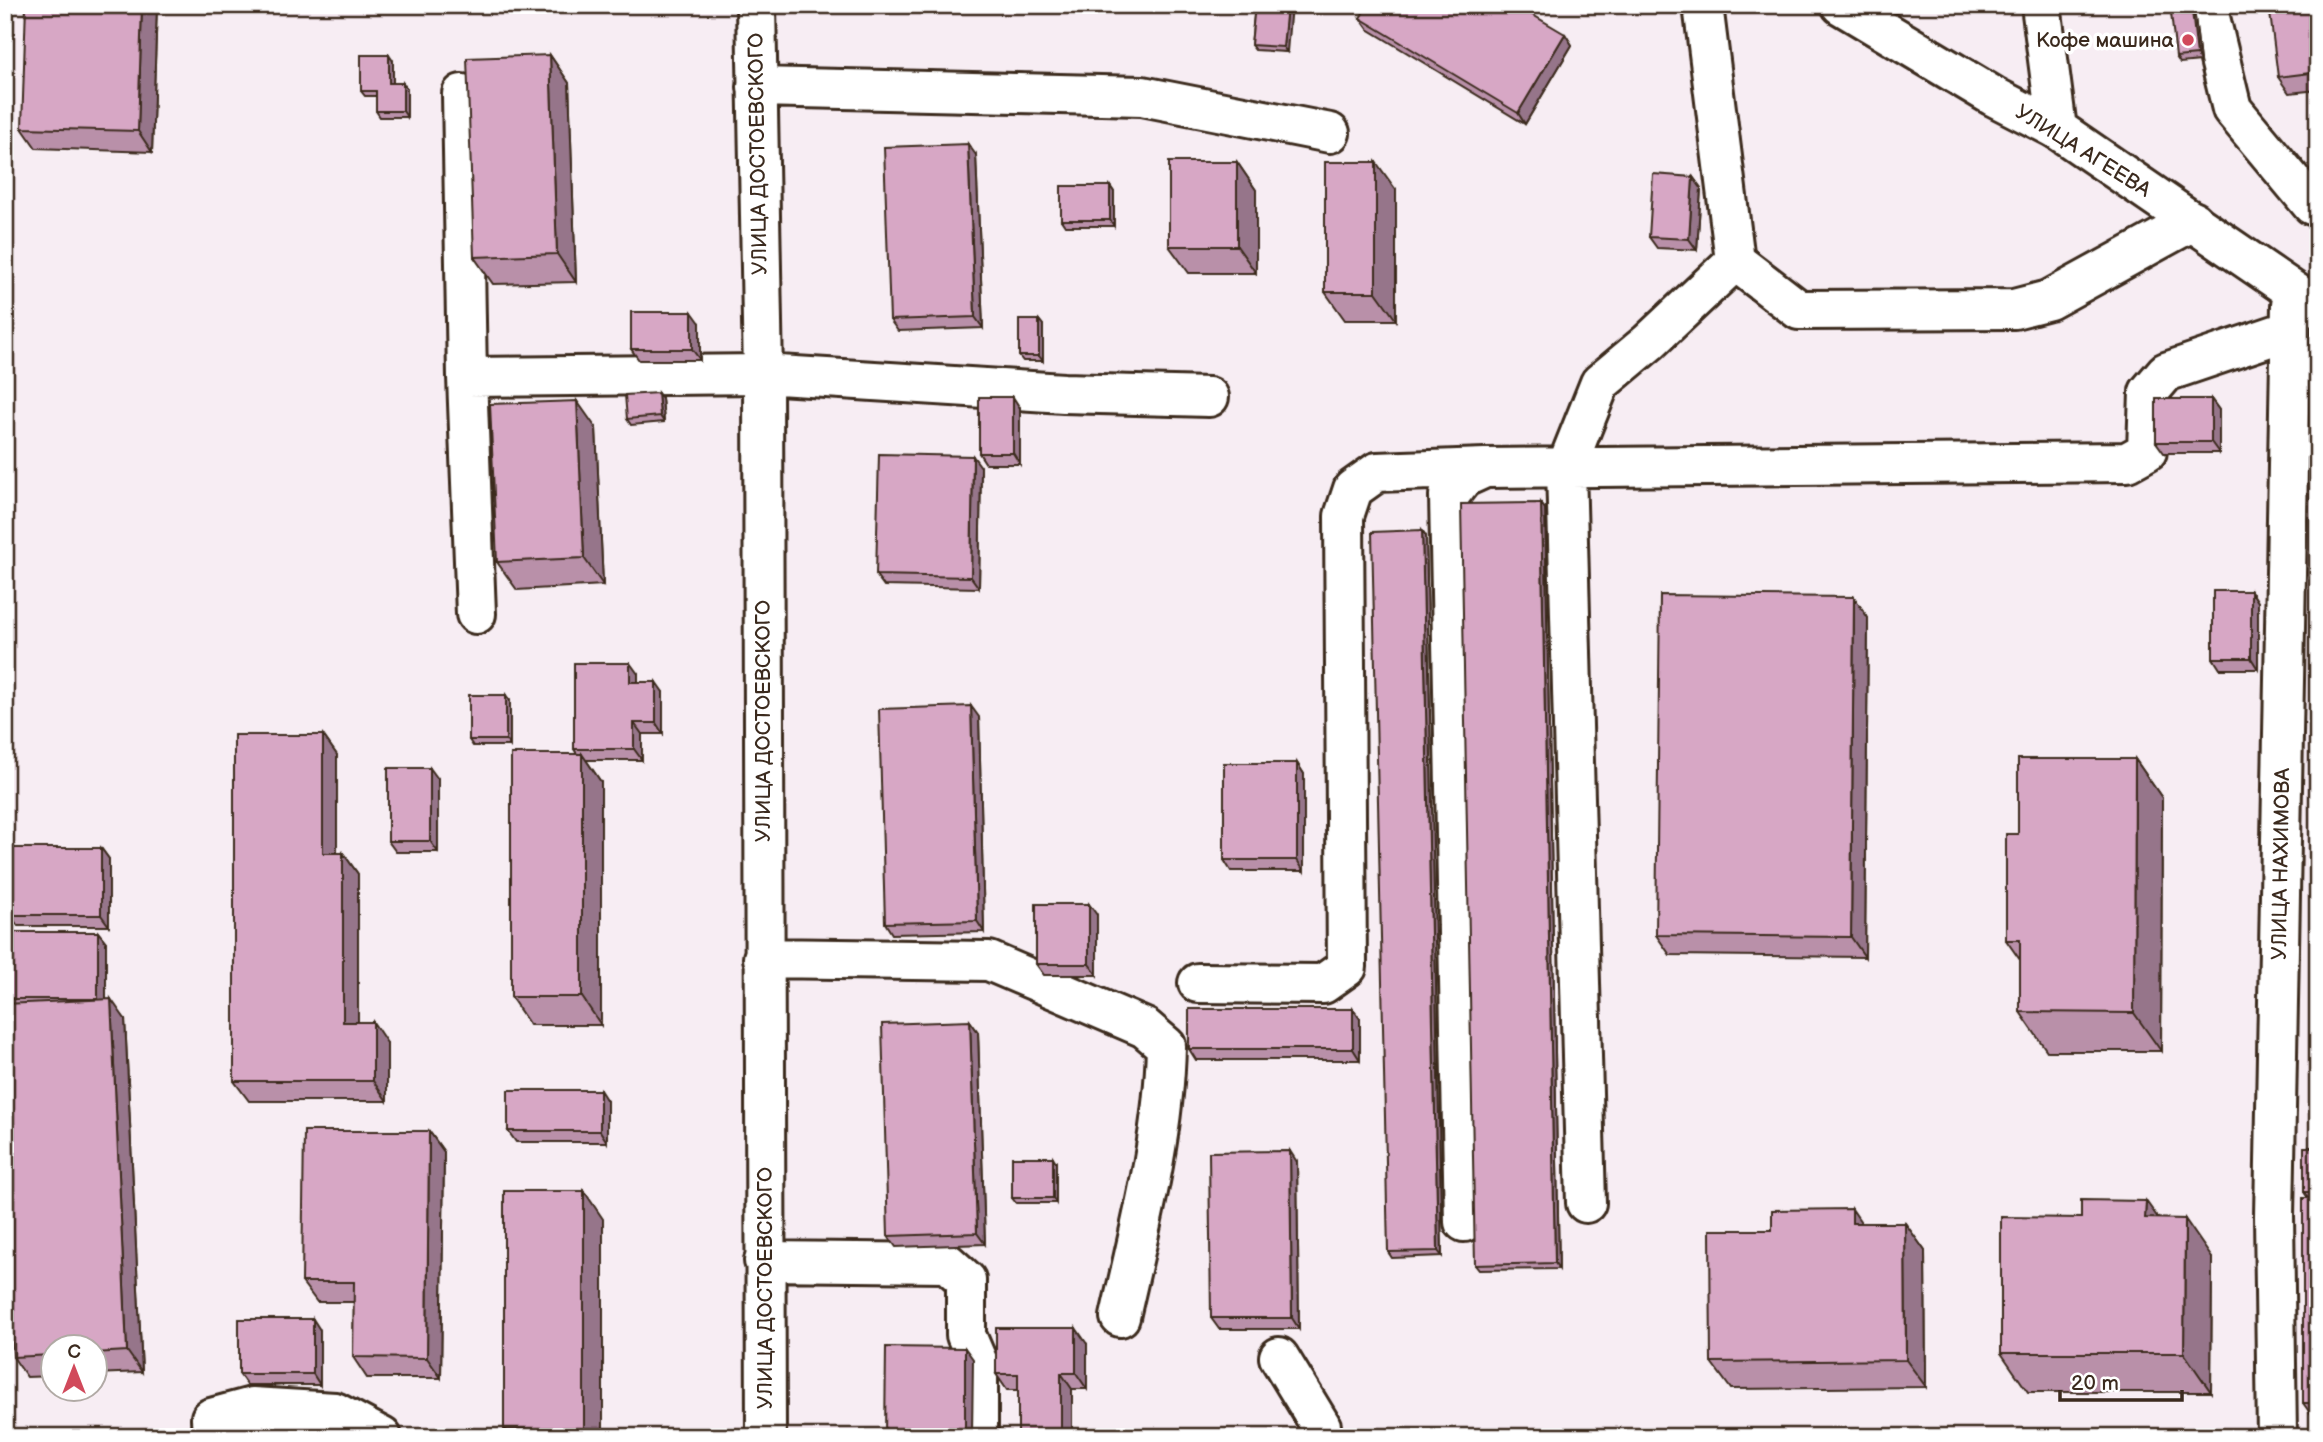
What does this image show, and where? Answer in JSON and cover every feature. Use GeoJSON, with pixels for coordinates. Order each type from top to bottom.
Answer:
{"type":"FeatureCollection","features":[{"type":"Feature","properties":{"kind":"main road","name":"УЛИЦА ДОСТОЕВСКОГО"},"geometry":{"type":"LineString","coordinates":[[756,5],[763,374],[766,1437]]}},
{"type":"Feature","properties":{"kind":"main road"},"geometry":{"type":"LineString","coordinates":[[1703,5],[1735,261],[1799,310],[2014,309],[2049,300],[2193,221]]}},
{"type":"Feature","properties":{"kind":"main road","name":"УЛИЦА АГЕЕВА"},"geometry":{"type":"LineString","coordinates":[[1842,5],[1993,96],[2057,129],[2193,221],[2300,310]]}},
{"type":"Feature","properties":{"kind":"main road"},"geometry":{"type":"LineString","coordinates":[[2041,5],[2057,129]]}},
{"type":"Feature","properties":{"kind":"main road"},"geometry":{"type":"LineString","coordinates":[[2207,5],[2232,109],[2312,205]]}},
{"type":"Feature","properties":{"kind":"main road"},"geometry":{"type":"LineString","coordinates":[[757,87],[1142,96],[1330,133]]}},
{"type":"Feature","properties":{"kind":"main road"},"geometry":{"type":"LineString","coordinates":[[462,94],[467,377],[476,614]]}},
{"type":"Feature","properties":{"kind":"main road"},"geometry":{"type":"LineString","coordinates":[[1586,1203],[1566,468],[1600,383],[1649,342],[1735,261]]}},
{"type":"Feature","properties":{"kind":"main road"},"geometry":{"type":"LineString","coordinates":[[1198,983],[1324,984],[1347,967],[1344,516],[1353,489],[1377,472],[1485,468],[2127,461],[2147,451],[2149,392],[2166,372],[2300,310]]}},
{"type":"Feature","properties":{"kind":"main road","name":"УЛИЦА НАХИМОВА"},"geometry":{"type":"LineString","coordinates":[[2277,1437],[2274,1216],[2300,310]]}},
{"type":"Feature","properties":{"kind":"main road"},"geometry":{"type":"LineString","coordinates":[[467,377],[763,374],[1064,393],[1209,397]]}},
{"type":"Feature","properties":{"kind":"main road"},"geometry":{"type":"LineString","coordinates":[[1464,1222],[1449,496],[1463,478],[1485,468]]}},
{"type":"Feature","properties":{"kind":"main road"},"geometry":{"type":"LineString","coordinates":[[763,958],[989,961],[1145,1028],[1166,1046],[1165,1084],[1151,1175],[1120,1317]]}},
{"type":"Feature","properties":{"kind":"main road"},"geometry":{"type":"LineString","coordinates":[[764,1261],[947,1263],[966,1280],[966,1335],[978,1363],[978,1437]]}},
{"type":"Feature","properties":{"kind":"main road"},"geometry":{"type":"LineString","coordinates":[[1279,1357],[1323,1433]]}},
{"type":"Feature","properties":{"kind":"main road"},"geometry":{"type":"LineString","coordinates":[[212,1437],[211,1418],[252,1407],[335,1412],[382,1437]]}},
{"type":"Feature","properties":{"kind":"building"},"geometry":{"type":"Polygon","coordinates":[[[26,5],[142,5],[138,131],[22,128],[26,5]]]}},
{"type":"Feature","properties":{"kind":"building"},"geometry":{"type":"Polygon","coordinates":[[[1255,5],[1287,5],[1283,47],[1251,45],[1255,5]]]}},
{"type":"Feature","properties":{"kind":"building"},"geometry":{"type":"Polygon","coordinates":[[[1368,5],[1516,5],[1565,34],[1518,113],[1360,18],[1368,5]]]}},
{"type":"Feature","properties":{"kind":"building"},"geometry":{"type":"Polygon","coordinates":[[[2269,5],[2316,5],[2318,72],[2278,77],[2269,5]]]}},
{"type":"Feature","properties":{"kind":"building","name":"Кофе машина"},"geometry":{"type":"Polygon","coordinates":[[[2192,11],[2197,55],[2176,57],[2171,13],[2192,11]]]}},
{"type":"Feature","properties":{"kind":"building"},"geometry":{"type":"Polygon","coordinates":[[[361,55],[389,55],[389,83],[403,83],[403,111],[376,111],[376,91],[361,91],[361,55]]]}},
{"type":"Feature","properties":{"kind":"building"},"geometry":{"type":"Polygon","coordinates":[[[550,55],[557,254],[474,257],[467,58],[550,55]]]}},
{"type":"Feature","properties":{"kind":"building"},"geometry":{"type":"Polygon","coordinates":[[[968,144],[975,317],[890,320],[884,147],[968,144]]]}},
{"type":"Feature","properties":{"kind":"building"},"geometry":{"type":"Polygon","coordinates":[[[1169,162],[1237,162],[1237,246],[1169,246],[1169,162]]]}},
{"type":"Feature","properties":{"kind":"building"},"geometry":{"type":"Polygon","coordinates":[[[1325,162],[1376,162],[1376,292],[1325,292],[1325,162]]]}},
{"type":"Feature","properties":{"kind":"building"},"geometry":{"type":"Polygon","coordinates":[[[1653,174],[1693,177],[1689,239],[1649,237],[1653,174]]]}},
{"type":"Feature","properties":{"kind":"building"},"geometry":{"type":"Polygon","coordinates":[[[1061,186],[1110,186],[1110,220],[1061,220],[1061,186]]]}},
{"type":"Feature","properties":{"kind":"building"},"geometry":{"type":"Polygon","coordinates":[[[631,312],[692,312],[692,349],[631,349],[631,312]]]}},
{"type":"Feature","properties":{"kind":"building"},"geometry":{"type":"Polygon","coordinates":[[[1019,320],[1039,320],[1039,356],[1019,356],[1019,320]]]}},
{"type":"Feature","properties":{"kind":"building"},"geometry":{"type":"Polygon","coordinates":[[[658,393],[660,416],[627,419],[625,395],[658,393]]]}},
{"type":"Feature","properties":{"kind":"building"},"geometry":{"type":"Polygon","coordinates":[[[979,397],[1013,397],[1013,453],[979,453],[979,397]]]}},
{"type":"Feature","properties":{"kind":"building"},"geometry":{"type":"Polygon","coordinates":[[[2156,399],[2211,399],[2211,442],[2156,442],[2156,399]]]}},
{"type":"Feature","properties":{"kind":"building"},"geometry":{"type":"Polygon","coordinates":[[[577,401],[584,558],[497,562],[490,404],[577,401]]]}},
{"type":"Feature","properties":{"kind":"building"},"geometry":{"type":"Polygon","coordinates":[[[879,454],[973,456],[971,577],[876,575],[879,454]]]}},
{"type":"Feature","properties":{"kind":"building"},"geometry":{"type":"Polygon","coordinates":[[[1541,503],[1555,1263],[1475,1265],[1461,504],[1541,503]]]}},
{"type":"Feature","properties":{"kind":"building"},"geometry":{"type":"Polygon","coordinates":[[[1422,530],[1438,1251],[1388,1252],[1372,532],[1422,530]]]}},
{"type":"Feature","properties":{"kind":"building"},"geometry":{"type":"Polygon","coordinates":[[[2213,591],[2251,591],[2251,658],[2213,658],[2213,591]]]}},
{"type":"Feature","properties":{"kind":"building"},"geometry":{"type":"Polygon","coordinates":[[[1660,595],[1854,597],[1851,937],[1656,935],[1660,595]]]}},
{"type":"Feature","properties":{"kind":"building"},"geometry":{"type":"Polygon","coordinates":[[[574,663],[630,663],[630,682],[656,682],[656,723],[634,723],[634,749],[574,749],[574,663]]]}},
{"type":"Feature","properties":{"kind":"building"},"geometry":{"type":"Polygon","coordinates":[[[469,695],[506,695],[506,740],[469,740],[469,695]]]}},
{"type":"Feature","properties":{"kind":"building"},"geometry":{"type":"Polygon","coordinates":[[[971,706],[977,921],[885,923],[879,709],[971,706]]]}},
{"type":"Feature","properties":{"kind":"building"},"geometry":{"type":"Polygon","coordinates":[[[234,735],[323,735],[323,853],[343,853],[343,1022],[373,1022],[373,1081],[234,1081],[234,735]]]}},
{"type":"Feature","properties":{"kind":"building"},"geometry":{"type":"Polygon","coordinates":[[[511,754],[582,754],[582,997],[511,997],[511,754]]]}},
{"type":"Feature","properties":{"kind":"building"},"geometry":{"type":"Polygon","coordinates":[[[2018,759],[2135,759],[2134,1013],[2020,1012],[2020,940],[2006,940],[2006,834],[2018,834],[2018,759]]]}},
{"type":"Feature","properties":{"kind":"building"},"geometry":{"type":"Polygon","coordinates":[[[1224,763],[1297,763],[1297,860],[1224,860],[1224,763]]]}},
{"type":"Feature","properties":{"kind":"building"},"geometry":{"type":"Polygon","coordinates":[[[388,768],[430,768],[430,841],[388,841],[388,768]]]}},
{"type":"Feature","properties":{"kind":"building"},"geometry":{"type":"Polygon","coordinates":[[[10,848],[101,848],[101,915],[10,915],[10,848]]]}},
{"type":"Feature","properties":{"kind":"building"},"geometry":{"type":"Polygon","coordinates":[[[1036,904],[1089,904],[1089,964],[1036,964],[1036,904]]]}},
{"type":"Feature","properties":{"kind":"building"},"geometry":{"type":"Polygon","coordinates":[[[7,932],[98,932],[98,999],[7,999],[7,932]]]}},
{"type":"Feature","properties":{"kind":"building"},"geometry":{"type":"Polygon","coordinates":[[[111,999],[127,1351],[108,1352],[108,1334],[38,1334],[38,1356],[13,1357],[5,1198],[5,1004],[111,999]]]}},
{"type":"Feature","properties":{"kind":"building"},"geometry":{"type":"Polygon","coordinates":[[[1189,1009],[1353,1009],[1353,1049],[1189,1049],[1189,1009]]]}},
{"type":"Feature","properties":{"kind":"building"},"geometry":{"type":"Polygon","coordinates":[[[970,1021],[977,1233],[888,1236],[882,1024],[970,1021]]]}},
{"type":"Feature","properties":{"kind":"building"},"geometry":{"type":"Polygon","coordinates":[[[508,1090],[600,1090],[600,1131],[508,1131],[508,1090]]]}},
{"type":"Feature","properties":{"kind":"building"},"geometry":{"type":"Polygon","coordinates":[[[304,1131],[429,1131],[427,1358],[353,1357],[354,1282],[302,1282],[304,1131]]]}},
{"type":"Feature","properties":{"kind":"building"},"geometry":{"type":"Polygon","coordinates":[[[2304,1147],[2318,1147],[2318,1192],[2304,1192],[2304,1147]]]}},
{"type":"Feature","properties":{"kind":"building"},"geometry":{"type":"Polygon","coordinates":[[[1290,1151],[1292,1318],[1211,1318],[1209,1152],[1290,1151]]]}},
{"type":"Feature","properties":{"kind":"building"},"geometry":{"type":"Polygon","coordinates":[[[1012,1157],[1053,1157],[1053,1198],[1012,1198],[1012,1157]]]}},
{"type":"Feature","properties":{"kind":"building"},"geometry":{"type":"Polygon","coordinates":[[[504,1191],[584,1191],[584,1429],[504,1429],[504,1191]]]}},
{"type":"Feature","properties":{"kind":"building"},"geometry":{"type":"Polygon","coordinates":[[[2303,1198],[2318,1198],[2318,1403],[2303,1403],[2303,1198]]]}},
{"type":"Feature","properties":{"kind":"building"},"geometry":{"type":"Polygon","coordinates":[[[2081,1200],[2146,1201],[2145,1218],[2185,1219],[2184,1353],[2001,1353],[2001,1217],[2081,1218],[2081,1200]]]}},
{"type":"Feature","properties":{"kind":"building"},"geometry":{"type":"Polygon","coordinates":[[[1852,1209],[1852,1223],[1905,1223],[1906,1360],[1711,1362],[1710,1230],[1772,1230],[1772,1210],[1852,1209]]]}},
{"type":"Feature","properties":{"kind":"building"},"geometry":{"type":"Polygon","coordinates":[[[239,1319],[313,1319],[313,1374],[239,1374],[239,1319]]]}},
{"type":"Feature","properties":{"kind":"building"},"geometry":{"type":"Polygon","coordinates":[[[996,1328],[1076,1328],[1076,1373],[1061,1373],[1061,1437],[1018,1437],[1018,1374],[996,1374],[996,1328]]]}},
{"type":"Feature","properties":{"kind":"building"},"geometry":{"type":"Polygon","coordinates":[[[886,1347],[965,1348],[965,1437],[885,1437],[886,1347]]]}},
{"type":"Feature","properties":{"kind":"place","name":"Кофе машина"},"geometry":{"type":"Point","coordinates":[2188,40]}}]}
